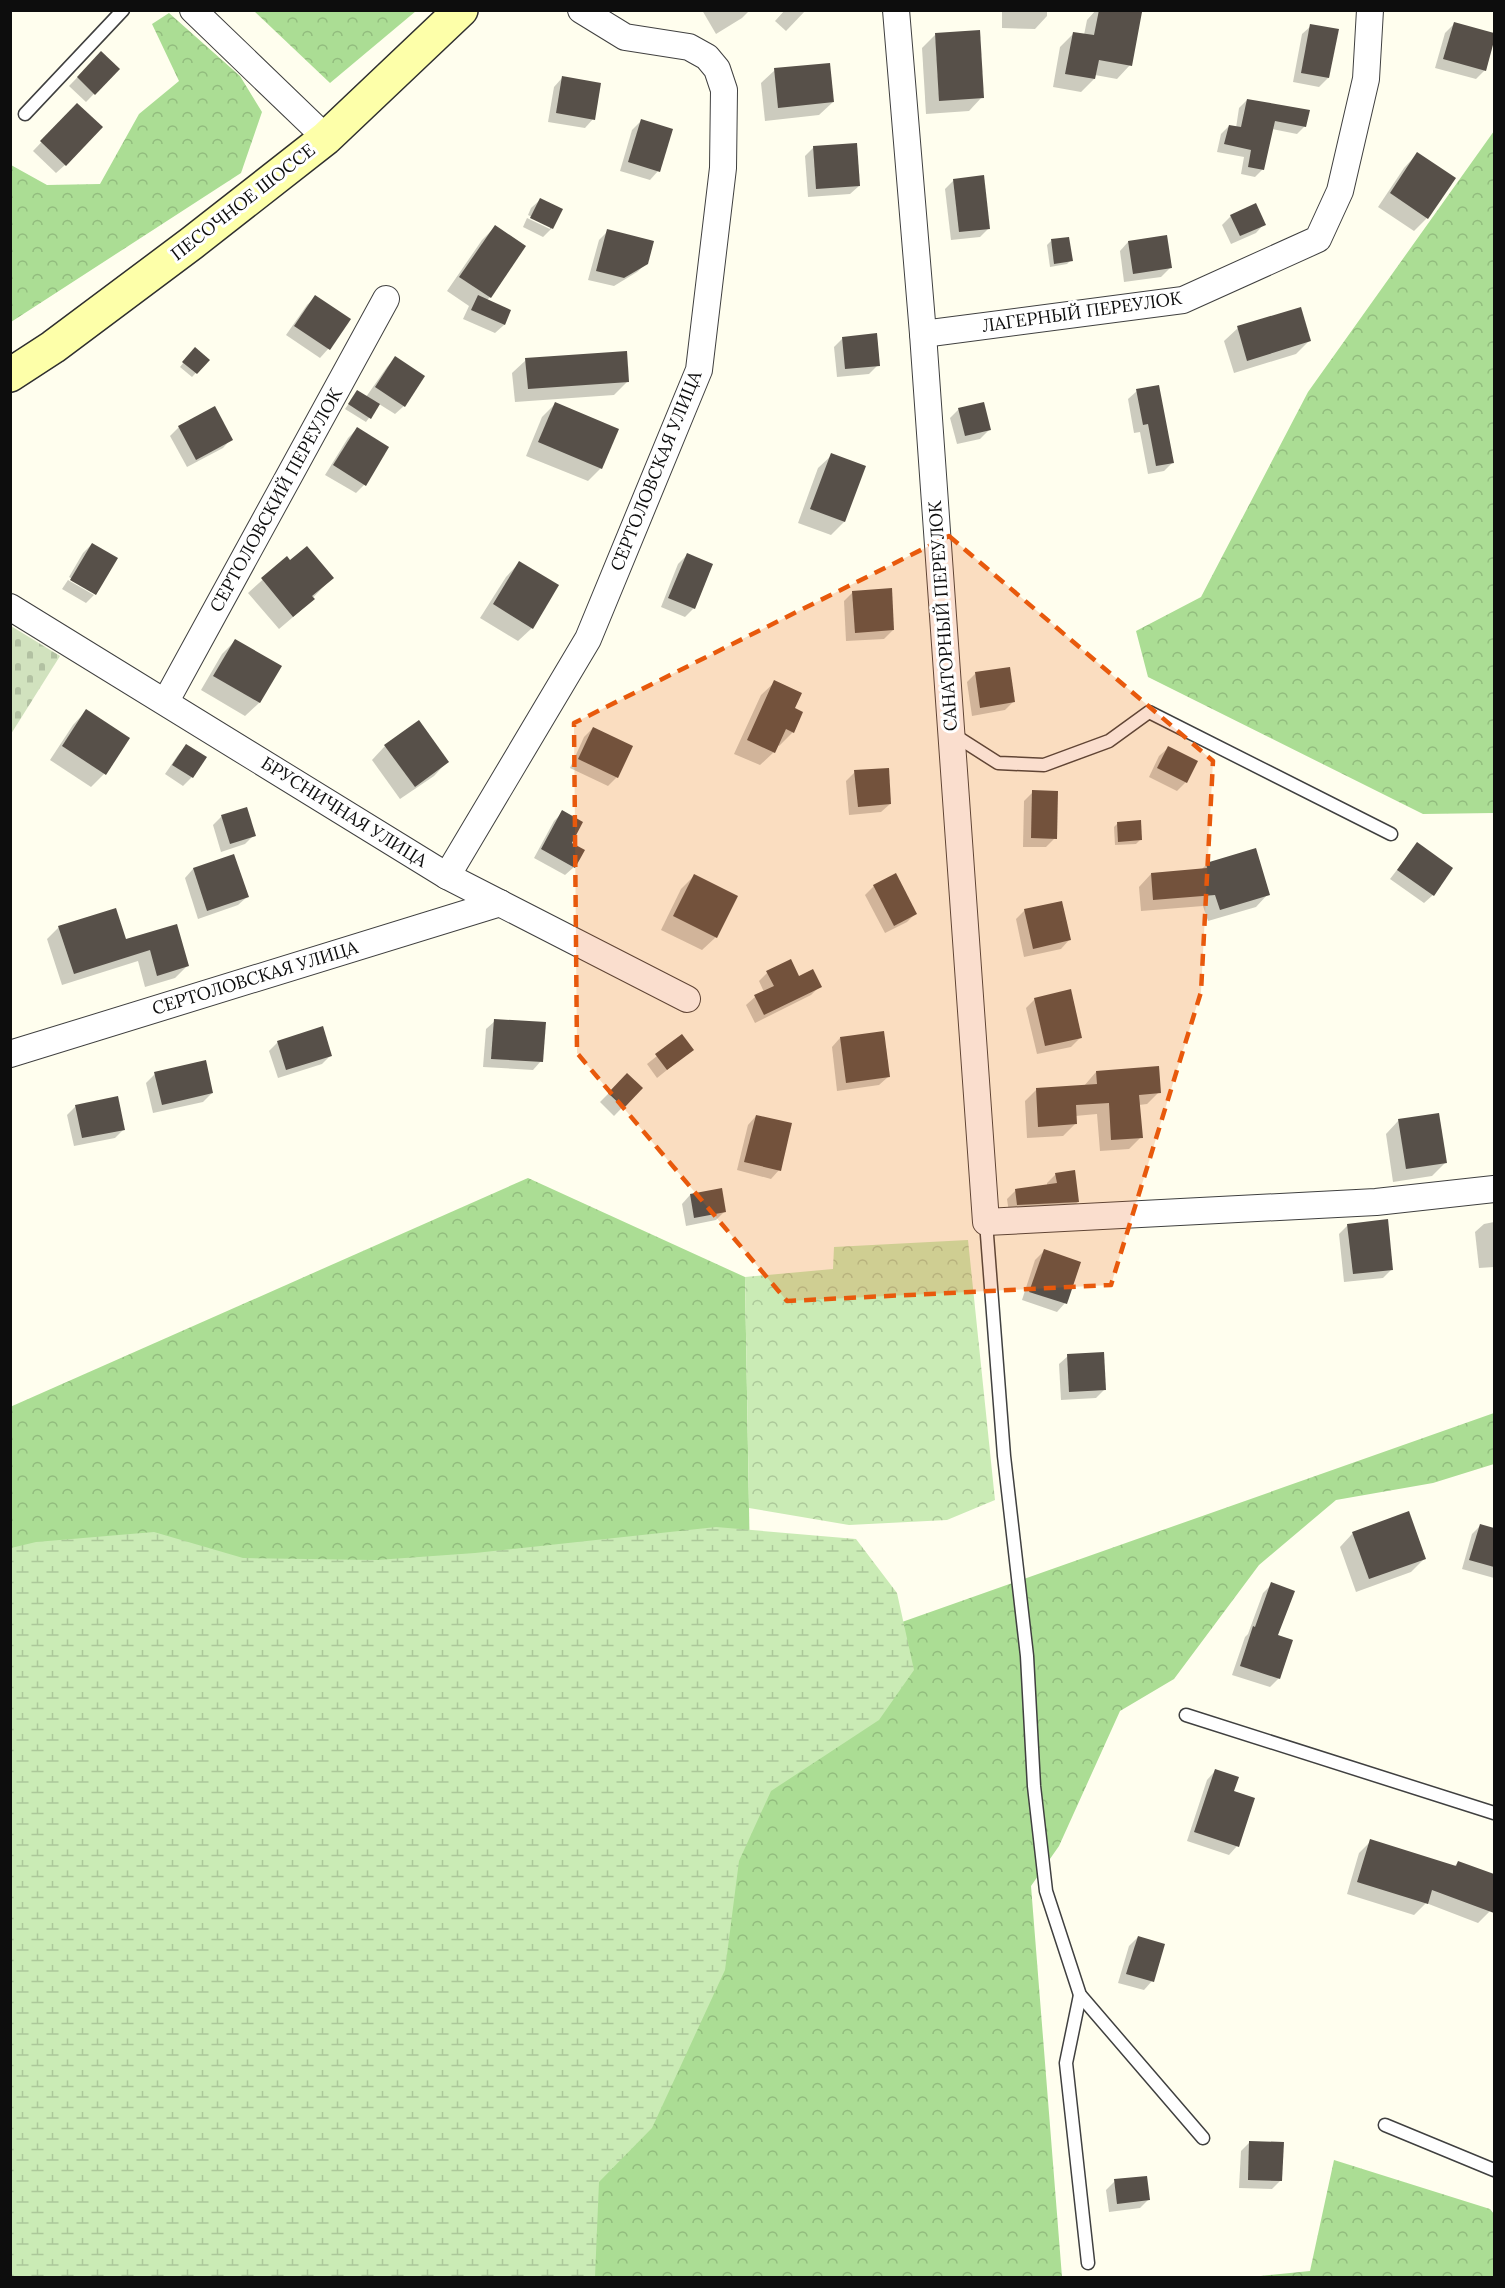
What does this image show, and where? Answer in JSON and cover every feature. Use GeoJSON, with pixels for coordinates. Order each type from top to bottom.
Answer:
{"type":"FeatureCollection","features":[{"type":"Feature","properties":{"kind":"main road","name":"ПЕСОЧНОЕ ШОССЕ"},"geometry":{"type":"LineString","coordinates":[[10,375],[53,347],[192,243],[326,138],[461,10]]}},
{"type":"Feature","properties":{"kind":"street"},"geometry":{"type":"LineString","coordinates":[[193,10],[326,138]]}},
{"type":"Feature","properties":{"kind":"street","name":"СЕРТОЛОВСКАЯ УЛИЦА"},"geometry":{"type":"LineString","coordinates":[[447,876],[588,639],[699,369],[723,168],[724,90],[717,69],[707,57],[689,47],[625,37],[581,10]]}},
{"type":"Feature","properties":{"kind":"street","name":"САНАТОРНЫЙ ПЕРЕУЛОК"},"geometry":{"type":"LineString","coordinates":[[896,10],[923,334],[986,1222]]}},
{"type":"Feature","properties":{"kind":"street","name":"ЛАГЕРНЫЙ ПЕРЕУЛОК"},"geometry":{"type":"LineString","coordinates":[[923,334],[1183,300],[1318,239],[1341,191],[1366,79],[1370,10]]}},
{"type":"Feature","properties":{"kind":"street","name":"СЕРТОЛОВСКИЙ ПЕРЕУЛОК"},"geometry":{"type":"LineString","coordinates":[[166,701],[386,299]]}},
{"type":"Feature","properties":{"kind":"street","name":"БРУСНИЧНАЯ УЛИЦА"},"geometry":{"type":"LineString","coordinates":[[10,607],[447,876],[687,999]]}},
{"type":"Feature","properties":{"kind":"street","name":"СЕРТОЛОВСКАЯ УЛИЦА"},"geometry":{"type":"LineString","coordinates":[[10,1054],[500,903]]}},
{"type":"Feature","properties":{"kind":"street"},"geometry":{"type":"LineString","coordinates":[[986,1222],[1376,1202],[1494,1189]]}},
{"type":"Feature","properties":{"kind":"lane"},"geometry":{"type":"LineString","coordinates":[[25,114],[123,10]]}},
{"type":"Feature","properties":{"kind":"lane"},"geometry":{"type":"LineString","coordinates":[[951,733],[998,763],[1044,765],[1109,741],[1149,712],[1391,834]]}},
{"type":"Feature","properties":{"kind":"lane"},"geometry":{"type":"LineString","coordinates":[[986,1222],[1004,1456],[1027,1656],[1034,1786],[1046,1891],[1080,1995],[1203,2138]]}},
{"type":"Feature","properties":{"kind":"lane"},"geometry":{"type":"LineString","coordinates":[[1186,1715],[1494,1813]]}},
{"type":"Feature","properties":{"kind":"lane"},"geometry":{"type":"LineString","coordinates":[[1080,1995],[1066,2063],[1088,2263]]}},
{"type":"Feature","properties":{"kind":"lane"},"geometry":{"type":"LineString","coordinates":[[1385,2125],[1494,2170]]}},
{"type":"Feature","properties":{"kind":"highlighted area"},"geometry":{"type":"Polygon","coordinates":[[[949,536],[1213,761],[1201,992],[1111,1285],[787,1301],[577,1053],[574,723],[949,536]]]}},
{"type":"Feature","properties":{"kind":"green space"},"geometry":{"type":"Polygon","coordinates":[[[254,11],[416,11],[330,83],[254,11]]]}},
{"type":"Feature","properties":{"kind":"green space"},"geometry":{"type":"Polygon","coordinates":[[[169,13],[240,76],[262,112],[241,173],[11,322],[11,165],[47,185],[100,184],[139,114],[179,81],[152,24],[169,13]]]}},
{"type":"Feature","properties":{"kind":"green space"},"geometry":{"type":"Polygon","coordinates":[[[1494,131],[1494,813],[1423,814],[1148,677],[1136,631],[1201,597],[1308,392],[1494,131]]]}},
{"type":"Feature","properties":{"kind":"green space"},"geometry":{"type":"Polygon","coordinates":[[[11,626],[60,656],[11,734],[11,626]]]}},
{"type":"Feature","properties":{"kind":"green space"},"geometry":{"type":"Polygon","coordinates":[[[528,1178],[745,1277],[750,1564],[11,1817],[10,1407],[528,1178]]]}},
{"type":"Feature","properties":{"kind":"green space"},"geometry":{"type":"Polygon","coordinates":[[[968,1240],[995,1500],[947,1520],[849,1525],[749,1508],[745,1277],[833,1269],[834,1247],[968,1240]]]}},
{"type":"Feature","properties":{"kind":"green space"},"geometry":{"type":"Polygon","coordinates":[[[1494,1413],[1494,1464],[1433,1483],[1336,1500],[1259,1565],[1174,1679],[1120,1711],[1059,1846],[1031,1886],[1062,2277],[11,2277],[10,1937],[1494,1413]]]}},
{"type":"Feature","properties":{"kind":"green space"},"geometry":{"type":"Polygon","coordinates":[[[716,1527],[856,1539],[897,1593],[914,1670],[879,1720],[771,1791],[739,1861],[725,1970],[652,2128],[599,2182],[595,2277],[11,2277],[11,1548],[36,1542],[154,1532],[243,1558],[377,1560],[475,1553],[716,1527]]]}},
{"type":"Feature","properties":{"kind":"green space"},"geometry":{"type":"Polygon","coordinates":[[[1334,2160],[1490,2209],[1494,2214],[1494,2277],[1251,2277],[1310,2271],[1334,2160]]]}},
{"type":"Feature","properties":{"kind":"building"},"geometry":{"type":"Polygon","coordinates":[[[1099,10],[1142,12],[1132,66],[1099,60],[1095,79],[1065,74],[1073,32],[1094,35],[1099,10]]]}},
{"type":"Feature","properties":{"kind":"building"},"geometry":{"type":"Polygon","coordinates":[[[1454,22],[1494,33],[1486,71],[1443,59],[1454,22]]]}},
{"type":"Feature","properties":{"kind":"building"},"geometry":{"type":"Polygon","coordinates":[[[1310,24],[1339,29],[1329,78],[1301,73],[1310,24]]]}},
{"type":"Feature","properties":{"kind":"building"},"geometry":{"type":"Polygon","coordinates":[[[980,30],[984,98],[939,101],[935,33],[980,30]]]}},
{"type":"Feature","properties":{"kind":"building"},"geometry":{"type":"Polygon","coordinates":[[[101,51],[120,69],[95,95],[77,77],[101,51]]]}},
{"type":"Feature","properties":{"kind":"building"},"geometry":{"type":"Polygon","coordinates":[[[830,63],[834,102],[778,108],[774,68],[830,63]]]}},
{"type":"Feature","properties":{"kind":"building"},"geometry":{"type":"Polygon","coordinates":[[[562,76],[601,83],[595,120],[556,113],[562,76]]]}},
{"type":"Feature","properties":{"kind":"building"},"geometry":{"type":"Polygon","coordinates":[[[1247,99],[1310,110],[1306,127],[1275,121],[1264,170],[1248,167],[1251,150],[1224,144],[1229,125],[1241,127],[1247,99]]]}},
{"type":"Feature","properties":{"kind":"building"},"geometry":{"type":"Polygon","coordinates":[[[77,103],[103,127],[66,166],[40,141],[77,103]]]}},
{"type":"Feature","properties":{"kind":"building"},"geometry":{"type":"Polygon","coordinates":[[[641,119],[673,129],[660,172],[628,162],[641,119]]]}},
{"type":"Feature","properties":{"kind":"building"},"geometry":{"type":"Polygon","coordinates":[[[857,143],[860,186],[816,189],[813,146],[857,143]]]}},
{"type":"Feature","properties":{"kind":"building"},"geometry":{"type":"Polygon","coordinates":[[[1417,152],[1456,178],[1428,219],[1390,193],[1417,152]]]}},
{"type":"Feature","properties":{"kind":"building"},"geometry":{"type":"Polygon","coordinates":[[[984,175],[990,229],[959,232],[953,179],[984,175]]]}},
{"type":"Feature","properties":{"kind":"building"},"geometry":{"type":"Polygon","coordinates":[[[540,198],[563,209],[553,229],[530,218],[540,198]]]}},
{"type":"Feature","properties":{"kind":"building"},"geometry":{"type":"Polygon","coordinates":[[[1256,203],[1266,225],[1240,236],[1230,215],[1256,203]]]}},
{"type":"Feature","properties":{"kind":"building"},"geometry":{"type":"Polygon","coordinates":[[[495,225],[526,246],[491,298],[459,277],[495,225]]]}},
{"type":"Feature","properties":{"kind":"building"},"geometry":{"type":"Polygon","coordinates":[[[607,229],[654,241],[648,264],[624,278],[596,271],[607,229]]]}},
{"type":"Feature","properties":{"kind":"building"},"geometry":{"type":"Polygon","coordinates":[[[1167,235],[1172,268],[1133,274],[1128,241],[1167,235]]]}},
{"type":"Feature","properties":{"kind":"building"},"geometry":{"type":"Polygon","coordinates":[[[1069,237],[1073,261],[1054,264],[1051,239],[1069,237]]]}},
{"type":"Feature","properties":{"kind":"building"},"geometry":{"type":"Polygon","coordinates":[[[315,295],[351,319],[330,350],[294,326],[315,295]]]}},
{"type":"Feature","properties":{"kind":"building"},"geometry":{"type":"Polygon","coordinates":[[[478,295],[511,310],[505,325],[471,310],[478,295]]]}},
{"type":"Feature","properties":{"kind":"building"},"geometry":{"type":"Polygon","coordinates":[[[1301,307],[1311,341],[1247,361],[1237,326],[1301,307]]]}},
{"type":"Feature","properties":{"kind":"building"},"geometry":{"type":"Polygon","coordinates":[[[877,333],[880,366],[845,369],[842,337],[877,333]]]}},
{"type":"Feature","properties":{"kind":"building"},"geometry":{"type":"Polygon","coordinates":[[[195,347],[210,360],[197,374],[182,362],[195,347]]]}},
{"type":"Feature","properties":{"kind":"building"},"geometry":{"type":"Polygon","coordinates":[[[627,351],[629,382],[528,389],[525,358],[627,351]]]}},
{"type":"Feature","properties":{"kind":"building"},"geometry":{"type":"Polygon","coordinates":[[[395,356],[425,376],[405,407],[375,387],[395,356]]]}},
{"type":"Feature","properties":{"kind":"building"},"geometry":{"type":"Polygon","coordinates":[[[1159,385],[1174,463],[1156,466],[1148,424],[1143,425],[1136,389],[1159,385]]]}},
{"type":"Feature","properties":{"kind":"building"},"geometry":{"type":"Polygon","coordinates":[[[357,390],[380,404],[371,419],[348,404],[357,390]]]}},
{"type":"Feature","properties":{"kind":"building"},"geometry":{"type":"Polygon","coordinates":[[[555,402],[619,429],[602,469],[538,442],[555,402]]]}},
{"type":"Feature","properties":{"kind":"building"},"geometry":{"type":"Polygon","coordinates":[[[984,402],[991,430],[965,436],[958,408],[984,402]]]}},
{"type":"Feature","properties":{"kind":"building"},"geometry":{"type":"Polygon","coordinates":[[[215,406],[233,440],[196,460],[178,426],[215,406]]]}},
{"type":"Feature","properties":{"kind":"building"},"geometry":{"type":"Polygon","coordinates":[[[357,427],[389,447],[366,486],[333,465],[357,427]]]}},
{"type":"Feature","properties":{"kind":"building"},"geometry":{"type":"Polygon","coordinates":[[[831,453],[866,466],[845,522],[810,509],[831,453]]]}},
{"type":"Feature","properties":{"kind":"building"},"geometry":{"type":"Polygon","coordinates":[[[92,543],[118,558],[96,595],[70,580],[92,543]]]}},
{"type":"Feature","properties":{"kind":"building"},"geometry":{"type":"Polygon","coordinates":[[[307,546],[334,578],[312,596],[315,599],[293,617],[261,578],[287,556],[290,560],[307,546]]]}},
{"type":"Feature","properties":{"kind":"building"},"geometry":{"type":"Polygon","coordinates":[[[687,553],[713,564],[695,609],[668,598],[687,553]]]}},
{"type":"Feature","properties":{"kind":"building"},"geometry":{"type":"Polygon","coordinates":[[[519,561],[559,585],[533,629],[493,604],[519,561]]]}},
{"type":"Feature","properties":{"kind":"building"},"geometry":{"type":"Polygon","coordinates":[[[892,588],[894,630],[855,633],[852,591],[892,588]]]}},
{"type":"Feature","properties":{"kind":"building"},"geometry":{"type":"Polygon","coordinates":[[[235,639],[282,666],[260,703],[213,676],[235,639]]]}},
{"type":"Feature","properties":{"kind":"building"},"geometry":{"type":"Polygon","coordinates":[[[1010,667],[1015,702],[980,708],[975,672],[1010,667]]]}},
{"type":"Feature","properties":{"kind":"building"},"geometry":{"type":"Polygon","coordinates":[[[774,680],[802,693],[795,708],[803,712],[794,733],[786,729],[775,753],[747,740],[774,680]]]}},
{"type":"Feature","properties":{"kind":"building"},"geometry":{"type":"Polygon","coordinates":[[[86,709],[130,738],[106,775],[62,746],[86,709]]]}},
{"type":"Feature","properties":{"kind":"building"},"geometry":{"type":"Polygon","coordinates":[[[419,720],[449,762],[415,787],[384,745],[419,720]]]}},
{"type":"Feature","properties":{"kind":"building"},"geometry":{"type":"Polygon","coordinates":[[[593,727],[633,746],[618,778],[578,759],[593,727]]]}},
{"type":"Feature","properties":{"kind":"building"},"geometry":{"type":"Polygon","coordinates":[[[186,744],[207,757],[193,778],[172,765],[186,744]]]}},
{"type":"Feature","properties":{"kind":"building"},"geometry":{"type":"Polygon","coordinates":[[[1168,746],[1198,761],[1187,783],[1157,768],[1168,746]]]}},
{"type":"Feature","properties":{"kind":"building"},"geometry":{"type":"Polygon","coordinates":[[[889,768],[891,804],[858,807],[854,770],[889,768]]]}},
{"type":"Feature","properties":{"kind":"building"},"geometry":{"type":"Polygon","coordinates":[[[1032,790],[1058,791],[1057,839],[1031,838],[1032,790]]]}},
{"type":"Feature","properties":{"kind":"building"},"geometry":{"type":"Polygon","coordinates":[[[247,807],[256,836],[230,844],[221,815],[247,807]]]}},
{"type":"Feature","properties":{"kind":"building"},"geometry":{"type":"Polygon","coordinates":[[[562,810],[583,822],[572,843],[585,850],[575,868],[541,849],[562,810]]]}},
{"type":"Feature","properties":{"kind":"building"},"geometry":{"type":"Polygon","coordinates":[[[1141,820],[1142,840],[1118,842],[1117,822],[1141,820]]]}},
{"type":"Feature","properties":{"kind":"building"},"geometry":{"type":"Polygon","coordinates":[[[1417,842],[1453,868],[1434,896],[1397,870],[1417,842]]]}},
{"type":"Feature","properties":{"kind":"building"},"geometry":{"type":"Polygon","coordinates":[[[1256,848],[1270,895],[1220,910],[1215,895],[1153,900],[1151,873],[1207,868],[1206,863],[1256,848]]]}},
{"type":"Feature","properties":{"kind":"building"},"geometry":{"type":"Polygon","coordinates":[[[234,854],[249,897],[207,911],[193,868],[234,854]]]}},
{"type":"Feature","properties":{"kind":"building"},"geometry":{"type":"Polygon","coordinates":[[[896,873],[917,914],[894,926],[873,885],[896,873]]]}},
{"type":"Feature","properties":{"kind":"building"},"geometry":{"type":"Polygon","coordinates":[[[694,874],[738,896],[717,938],[673,916],[694,874]]]}},
{"type":"Feature","properties":{"kind":"building"},"geometry":{"type":"Polygon","coordinates":[[[1062,901],[1071,940],[1033,949],[1024,909],[1062,901]]]}},
{"type":"Feature","properties":{"kind":"building"},"geometry":{"type":"Polygon","coordinates":[[[116,908],[126,939],[177,924],[189,966],[157,976],[150,950],[74,974],[58,926],[116,908]]]}},
{"type":"Feature","properties":{"kind":"building"},"geometry":{"type":"Polygon","coordinates":[[[791,959],[799,976],[813,969],[822,987],[764,1015],[754,995],[774,986],[766,971],[791,959]]]}},
{"type":"Feature","properties":{"kind":"building"},"geometry":{"type":"Polygon","coordinates":[[[1071,989],[1082,1038],[1045,1046],[1034,998],[1071,989]]]}},
{"type":"Feature","properties":{"kind":"building"},"geometry":{"type":"Polygon","coordinates":[[[494,1019],[546,1022],[543,1062],[491,1059],[494,1019]]]}},
{"type":"Feature","properties":{"kind":"building"},"geometry":{"type":"Polygon","coordinates":[[[323,1026],[332,1056],[286,1070],[277,1041],[323,1026]]]}},
{"type":"Feature","properties":{"kind":"building"},"geometry":{"type":"Polygon","coordinates":[[[884,1031],[890,1077],[846,1083],[840,1037],[884,1031]]]}},
{"type":"Feature","properties":{"kind":"building"},"geometry":{"type":"Polygon","coordinates":[[[682,1034],[694,1050],[667,1070],[655,1054],[682,1034]]]}},
{"type":"Feature","properties":{"kind":"building"},"geometry":{"type":"Polygon","coordinates":[[[206,1060],[213,1093],[162,1105],[154,1072],[206,1060]]]}},
{"type":"Feature","properties":{"kind":"building"},"geometry":{"type":"Polygon","coordinates":[[[1159,1066],[1161,1093],[1139,1095],[1143,1138],[1111,1140],[1109,1103],[1076,1105],[1077,1124],[1038,1127],[1036,1088],[1097,1084],[1096,1071],[1159,1066]]]}},
{"type":"Feature","properties":{"kind":"building"},"geometry":{"type":"Polygon","coordinates":[[[627,1073],[643,1088],[624,1108],[608,1093],[627,1073]]]}},
{"type":"Feature","properties":{"kind":"building"},"geometry":{"type":"Polygon","coordinates":[[[118,1096],[125,1130],[82,1138],[75,1105],[118,1096]]]}},
{"type":"Feature","properties":{"kind":"building"},"geometry":{"type":"Polygon","coordinates":[[[1439,1113],[1447,1163],[1406,1169],[1398,1119],[1439,1113]]]}},
{"type":"Feature","properties":{"kind":"building"},"geometry":{"type":"Polygon","coordinates":[[[756,1115],[792,1123],[781,1171],[744,1162],[756,1115]]]}},
{"type":"Feature","properties":{"kind":"building"},"geometry":{"type":"Polygon","coordinates":[[[1075,1170],[1079,1202],[1017,1205],[1015,1189],[1057,1183],[1055,1173],[1075,1170]]]}},
{"type":"Feature","properties":{"kind":"building"},"geometry":{"type":"Polygon","coordinates":[[[722,1188],[726,1212],[694,1218],[690,1194],[722,1188]]]}},
{"type":"Feature","properties":{"kind":"building"},"geometry":{"type":"Polygon","coordinates":[[[1388,1219],[1393,1270],[1353,1274],[1347,1224],[1388,1219]]]}},
{"type":"Feature","properties":{"kind":"building"},"geometry":{"type":"Polygon","coordinates":[[[1044,1249],[1081,1262],[1067,1304],[1029,1292],[1044,1249]]]}},
{"type":"Feature","properties":{"kind":"building"},"geometry":{"type":"Polygon","coordinates":[[[1104,1352],[1106,1390],[1069,1392],[1067,1354],[1104,1352]]]}},
{"type":"Feature","properties":{"kind":"building"},"geometry":{"type":"Polygon","coordinates":[[[1409,1511],[1426,1559],[1369,1579],[1352,1532],[1409,1511]]]}},
{"type":"Feature","properties":{"kind":"building"},"geometry":{"type":"Polygon","coordinates":[[[1480,1524],[1494,1528],[1494,1567],[1469,1560],[1480,1524]]]}},
{"type":"Feature","properties":{"kind":"building"},"geometry":{"type":"Polygon","coordinates":[[[1271,1582],[1295,1591],[1278,1635],[1293,1640],[1280,1679],[1240,1666],[1271,1582]]]}},
{"type":"Feature","properties":{"kind":"building"},"geometry":{"type":"Polygon","coordinates":[[[1215,1769],[1239,1777],[1234,1791],[1255,1798],[1239,1847],[1194,1832],[1215,1769]]]}},
{"type":"Feature","properties":{"kind":"building"},"geometry":{"type":"Polygon","coordinates":[[[1370,1839],[1456,1866],[1458,1861],[1494,1874],[1494,1913],[1432,1890],[1428,1904],[1357,1882],[1370,1839]]]}},
{"type":"Feature","properties":{"kind":"building"},"geometry":{"type":"Polygon","coordinates":[[[1138,1936],[1165,1944],[1154,1982],[1126,1974],[1138,1936]]]}},
{"type":"Feature","properties":{"kind":"building"},"geometry":{"type":"Polygon","coordinates":[[[1249,2141],[1284,2142],[1282,2181],[1248,2180],[1249,2141]]]}},
{"type":"Feature","properties":{"kind":"building"},"geometry":{"type":"Polygon","coordinates":[[[1147,2176],[1150,2200],[1117,2204],[1114,2179],[1147,2176]]]}}]}
